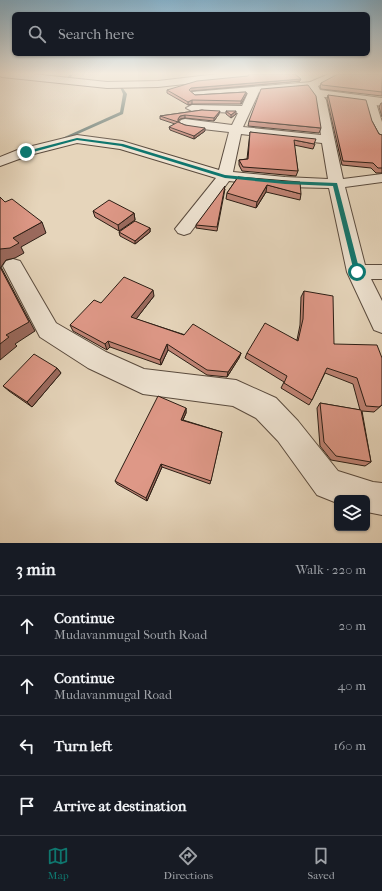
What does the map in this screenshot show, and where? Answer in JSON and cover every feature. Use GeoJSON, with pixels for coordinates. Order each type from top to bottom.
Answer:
{"type":"FeatureCollection","features":[{"type":"Feature","properties":{"kind":"street"},"geometry":{"type":"LineString","coordinates":[[184,229],[225,176],[236,130],[250,99]]}},
{"type":"Feature","properties":{"kind":"street"},"geometry":{"type":"LineString","coordinates":[[321,99],[336,184],[357,272],[382,324]]}},
{"type":"Feature","properties":{"kind":"street"},"geometry":{"type":"LineString","coordinates":[[367,99],[382,102]]}},
{"type":"Feature","properties":{"kind":"street"},"geometry":{"type":"LineString","coordinates":[[370,100],[377,125],[382,135]]}},
{"type":"Feature","properties":{"kind":"street"},"geometry":{"type":"LineString","coordinates":[[192,108],[227,110],[245,109]]}},
{"type":"Feature","properties":{"kind":"street"},"geometry":{"type":"LineString","coordinates":[[185,123],[328,140]]}},
{"type":"Feature","properties":{"kind":"street"},"geometry":{"type":"LineString","coordinates":[[0,162],[26,152],[77,139],[122,145],[225,176],[285,182],[336,184],[382,178]]}},
{"type":"Feature","properties":{"kind":"street"},"geometry":{"type":"LineString","coordinates":[[13,266],[48,330],[97,360],[143,381],[236,393],[266,408],[288,431],[328,484],[373,498],[382,499]]}},
{"type":"Feature","properties":{"kind":"street"},"geometry":{"type":"LineString","coordinates":[[357,272],[382,272]]}},
{"type":"Feature","properties":{"kind":"building"},"geometry":{"type":"Polygon","coordinates":[[[183,99],[242,99],[241,101],[192,100],[188,102],[183,99]]]}},
{"type":"Feature","properties":{"kind":"building"},"geometry":{"type":"Polygon","coordinates":[[[257,99],[317,99],[321,128],[249,121],[257,99]]]}},
{"type":"Feature","properties":{"kind":"building"},"geometry":{"type":"Polygon","coordinates":[[[329,99],[366,100],[372,121],[379,134],[382,135],[382,168],[378,168],[373,163],[343,161],[329,99]]]}},
{"type":"Feature","properties":{"kind":"building"},"geometry":{"type":"Polygon","coordinates":[[[202,110],[220,111],[214,118],[185,115],[180,116],[178,122],[160,116],[202,110]]]}},
{"type":"Feature","properties":{"kind":"building"},"geometry":{"type":"Polygon","coordinates":[[[226,111],[236,111],[231,115],[226,111]]]}},
{"type":"Feature","properties":{"kind":"building"},"geometry":{"type":"Polygon","coordinates":[[[178,122],[185,125],[205,128],[194,136],[169,127],[178,122]]]}},
{"type":"Feature","properties":{"kind":"building"},"geometry":{"type":"Polygon","coordinates":[[[250,132],[316,139],[314,144],[294,140],[298,171],[243,167],[239,160],[248,159],[250,132]]]}},
{"type":"Feature","properties":{"kind":"building"},"geometry":{"type":"Polygon","coordinates":[[[238,177],[300,182],[301,194],[267,185],[257,202],[227,193],[238,177]]]}},
{"type":"Feature","properties":{"kind":"building"},"geometry":{"type":"Polygon","coordinates":[[[225,186],[217,227],[196,225],[225,186]]]}},
{"type":"Feature","properties":{"kind":"building"},"geometry":{"type":"Polygon","coordinates":[[[0,197],[5,202],[12,199],[42,222],[13,238],[19,243],[10,248],[0,249],[0,197]]]}},
{"type":"Feature","properties":{"kind":"building"},"geometry":{"type":"Polygon","coordinates":[[[109,200],[134,213],[118,225],[93,211],[109,200]]]}},
{"type":"Feature","properties":{"kind":"building"},"geometry":{"type":"Polygon","coordinates":[[[135,221],[150,228],[135,241],[119,232],[135,221]]]}},
{"type":"Feature","properties":{"kind":"building"},"geometry":{"type":"Polygon","coordinates":[[[0,267],[29,322],[6,335],[9,337],[0,344],[0,267]]]}},
{"type":"Feature","properties":{"kind":"building"},"geometry":{"type":"Polygon","coordinates":[[[124,277],[153,290],[131,317],[184,335],[193,324],[241,353],[228,372],[207,370],[167,344],[160,360],[108,341],[105,344],[70,325],[94,300],[101,303],[124,277]]]}},
{"type":"Feature","properties":{"kind":"building"},"geometry":{"type":"Polygon","coordinates":[[[304,291],[333,296],[334,344],[377,345],[382,358],[382,405],[379,407],[366,406],[357,378],[327,368],[312,400],[284,383],[287,376],[247,353],[265,323],[298,341],[303,319],[304,291]]]}},
{"type":"Feature","properties":{"kind":"building"},"geometry":{"type":"Polygon","coordinates":[[[34,354],[57,368],[27,402],[3,386],[34,354]]]}},
{"type":"Feature","properties":{"kind":"building"},"geometry":{"type":"Polygon","coordinates":[[[158,396],[186,408],[181,420],[222,432],[211,481],[161,464],[146,498],[115,481],[158,396]]]}},
{"type":"Feature","properties":{"kind":"building"},"geometry":{"type":"Polygon","coordinates":[[[320,403],[361,410],[371,462],[336,456],[324,442],[320,403]]]}},
{"type":"Feature","properties":{"kind":"waterway"},"geometry":{"type":"LineString","coordinates":[[61,140],[122,113],[124,99]]}},
{"type":"Feature","properties":{"kind":"route"},"geometry":{"type":"LineString","coordinates":[[26,152],[77,139],[122,145],[225,176],[285,182],[336,184],[357,272]]}}]}
